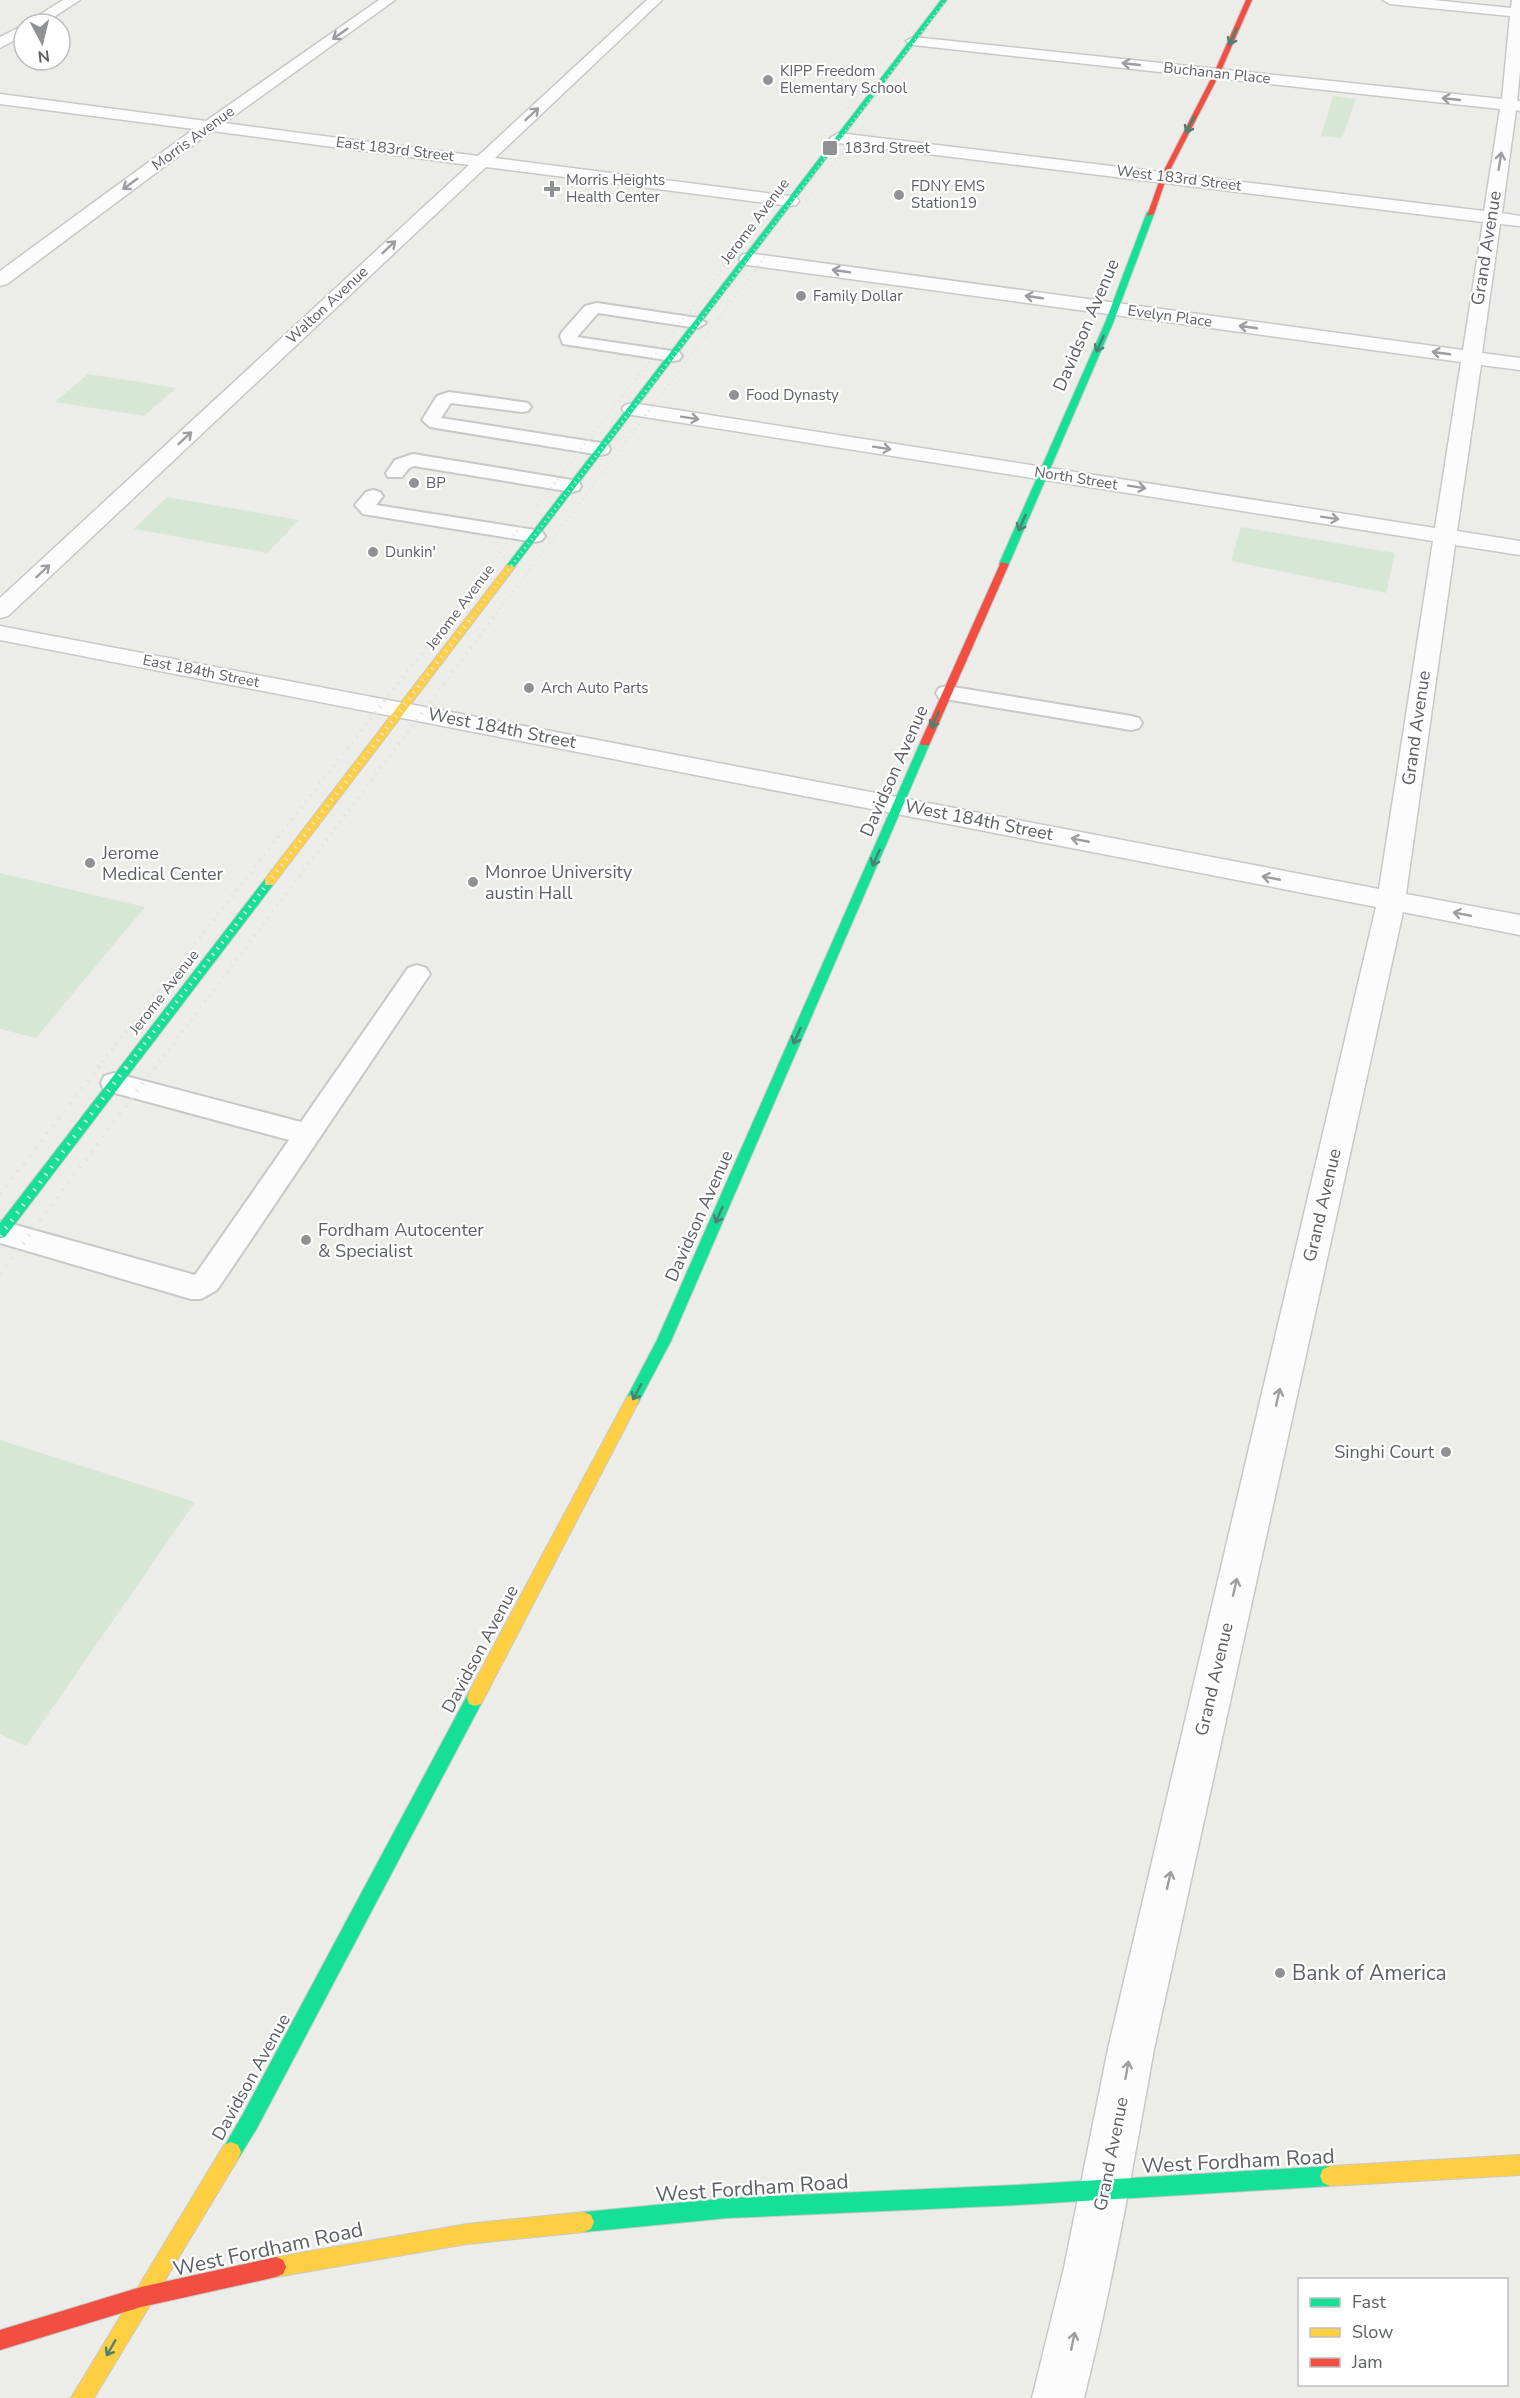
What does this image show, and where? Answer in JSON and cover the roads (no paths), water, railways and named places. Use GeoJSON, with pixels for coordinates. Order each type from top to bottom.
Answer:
{"type":"FeatureCollection","features":[{"type":"Feature","properties":{"kind":"main road","name":"Jerome Avenue"},"geometry":{"type":"LineString","coordinates":[[0,1232],[403,710],[945,0]]}},
{"type":"Feature","properties":{"kind":"main road","name":"Davidson Avenue"},"geometry":{"type":"LineString","coordinates":[[82,2398],[250,2121],[664,1341],[1115,308],[1164,176],[1217,73],[1249,0]]}},
{"type":"Feature","properties":{"kind":"main road","name":"West Fordham Road"},"geometry":{"type":"LineString","coordinates":[[0,2340],[141,2298],[337,2255],[467,2234],[728,2208],[1105,2190],[1520,2165]]}},
{"type":"Feature","properties":{"kind":"street"},"geometry":{"type":"LineString","coordinates":[[52,12],[73,0]]}},
{"type":"Feature","properties":{"kind":"street","name":"Morris Avenue"},"geometry":{"type":"LineString","coordinates":[[0,280],[209,126],[388,0]]}},
{"type":"Feature","properties":{"kind":"street","name":"Walton Avenue"},"geometry":{"type":"LineString","coordinates":[[0,611],[655,0]]}},
{"type":"Feature","properties":{"kind":"street"},"geometry":{"type":"LineString","coordinates":[[1390,0],[1519,8]]}},
{"type":"Feature","properties":{"kind":"street","name":"Grand Avenue"},"geometry":{"type":"LineString","coordinates":[[1058,2398],[1070,2354],[1105,2190],[1131,2049],[1391,902],[1470,357],[1505,219],[1519,8]]}},
{"type":"Feature","properties":{"kind":"street","name":"Buchanan Place"},"geometry":{"type":"LineString","coordinates":[[913,41],[1514,106]]}},
{"type":"Feature","properties":{"kind":"street","name":"East 183rd Street"},"geometry":{"type":"LineString","coordinates":[[0,99],[790,201]]}},
{"type":"Feature","properties":{"kind":"street","name":"West 183rd Street"},"geometry":{"type":"LineString","coordinates":[[838,138],[1505,219]]}},
{"type":"Feature","properties":{"kind":"street","name":"Evelyn Place"},"geometry":{"type":"LineString","coordinates":[[748,259],[1520,364]]}},
{"type":"Feature","properties":{"kind":"street","name":"North Street"},"geometry":{"type":"LineString","coordinates":[[632,409],[1520,548]]}},
{"type":"Feature","properties":{"kind":"street","name":"East 184th Street"},"geometry":{"type":"LineString","coordinates":[[0,633],[403,710]]}},
{"type":"Feature","properties":{"kind":"street","name":"West 184th Street"},"geometry":{"type":"LineString","coordinates":[[403,710],[1520,925]]}},
{"type":"Feature","properties":{"kind":"lane"},"geometry":{"type":"LineString","coordinates":[[673,356],[574,342],[569,340],[568,336],[591,310],[597,308],[698,322]]}},
{"type":"Feature","properties":{"kind":"lane"},"geometry":{"type":"LineString","coordinates":[[522,407],[449,397],[443,400],[431,420],[436,423],[601,449]]}},
{"type":"Feature","properties":{"kind":"lane"},"geometry":{"type":"LineString","coordinates":[[395,472],[402,464],[413,460],[425,470],[461,476],[572,486]]}},
{"type":"Feature","properties":{"kind":"lane"},"geometry":{"type":"LineString","coordinates":[[373,496],[365,505],[370,510],[394,507],[457,517],[535,536]]}},
{"type":"Feature","properties":{"kind":"lane"},"geometry":{"type":"LineString","coordinates":[[947,693],[1131,723]]}},
{"type":"Feature","properties":{"kind":"lane"},"geometry":{"type":"LineString","coordinates":[[0,1232],[192,1287],[201,1287],[207,1282],[417,974]]}},
{"type":"Feature","properties":{"kind":"lane"},"geometry":{"type":"LineString","coordinates":[[114,1083],[306,1134]]}},
{"type":"Feature","properties":{"kind":"railway"},"geometry":{"type":"LineString","coordinates":[[720,270],[931,0]]}},
{"type":"Feature","properties":{"kind":"railway"},"geometry":{"type":"LineString","coordinates":[[739,270],[946,0]]}},
{"type":"Feature","properties":{"kind":"railway"},"geometry":{"type":"LineString","coordinates":[[755,270],[958,0]]}},
{"type":"Feature","properties":{"kind":"railway"},"geometry":{"type":"LineString","coordinates":[[449,618],[722,269]]}},
{"type":"Feature","properties":{"kind":"railway"},"geometry":{"type":"LineString","coordinates":[[471,618],[740,269]]}},
{"type":"Feature","properties":{"kind":"railway"},"geometry":{"type":"LineString","coordinates":[[493,618],[756,269]]}},
{"type":"Feature","properties":{"kind":"railway"},"geometry":{"type":"LineString","coordinates":[[98,1068],[450,617]]}},
{"type":"Feature","properties":{"kind":"railway"},"geometry":{"type":"LineString","coordinates":[[126,1068],[472,617]]}},
{"type":"Feature","properties":{"kind":"railway"},"geometry":{"type":"LineString","coordinates":[[155,1068],[494,617]]}},
{"type":"Feature","properties":{"kind":"railway"},"geometry":{"type":"LineString","coordinates":[[0,1194],[100,1066]]}},
{"type":"Feature","properties":{"kind":"railway"},"geometry":{"type":"LineString","coordinates":[[0,1236],[127,1066]]}},
{"type":"Feature","properties":{"kind":"railway"},"geometry":{"type":"LineString","coordinates":[[0,1274],[156,1066]]}},
{"type":"Feature","properties":{"kind":"place","name":"KIPP Freedom Elementary School"},"geometry":{"type":"Point","coordinates":[768,80]}},
{"type":"Feature","properties":{"kind":"place","name":"183rd Street"},"geometry":{"type":"Point","coordinates":[830,148]}},
{"type":"Feature","properties":{"kind":"place","name":"Morris Heights Health Center"},"geometry":{"type":"Point","coordinates":[552,189]}},
{"type":"Feature","properties":{"kind":"place","name":"FDNY EMS Station19"},"geometry":{"type":"Point","coordinates":[899,195]}},
{"type":"Feature","properties":{"kind":"place","name":"Family Dollar"},"geometry":{"type":"Point","coordinates":[801,296]}},
{"type":"Feature","properties":{"kind":"place","name":"Food Dynasty"},"geometry":{"type":"Point","coordinates":[734,395]}},
{"type":"Feature","properties":{"kind":"place","name":"BP"},"geometry":{"type":"Point","coordinates":[414,483]}},
{"type":"Feature","properties":{"kind":"place","name":"Dunkin'"},"geometry":{"type":"Point","coordinates":[373,552]}},
{"type":"Feature","properties":{"kind":"place","name":"Arch Auto Parts"},"geometry":{"type":"Point","coordinates":[529,688]}},
{"type":"Feature","properties":{"kind":"place","name":"Jerome Medical Center"},"geometry":{"type":"Point","coordinates":[90,863]}},
{"type":"Feature","properties":{"kind":"place","name":"Monroe University austin Hall"},"geometry":{"type":"Point","coordinates":[473,882]}},
{"type":"Feature","properties":{"kind":"place","name":"Fordham Autocenter & Specialist"},"geometry":{"type":"Point","coordinates":[306,1240]}},
{"type":"Feature","properties":{"kind":"place","name":"Singhi Court"},"geometry":{"type":"Point","coordinates":[1446,1452]}},
{"type":"Feature","properties":{"kind":"place","name":"Bank of America"},"geometry":{"type":"Point","coordinates":[1280,1973]}}]}
